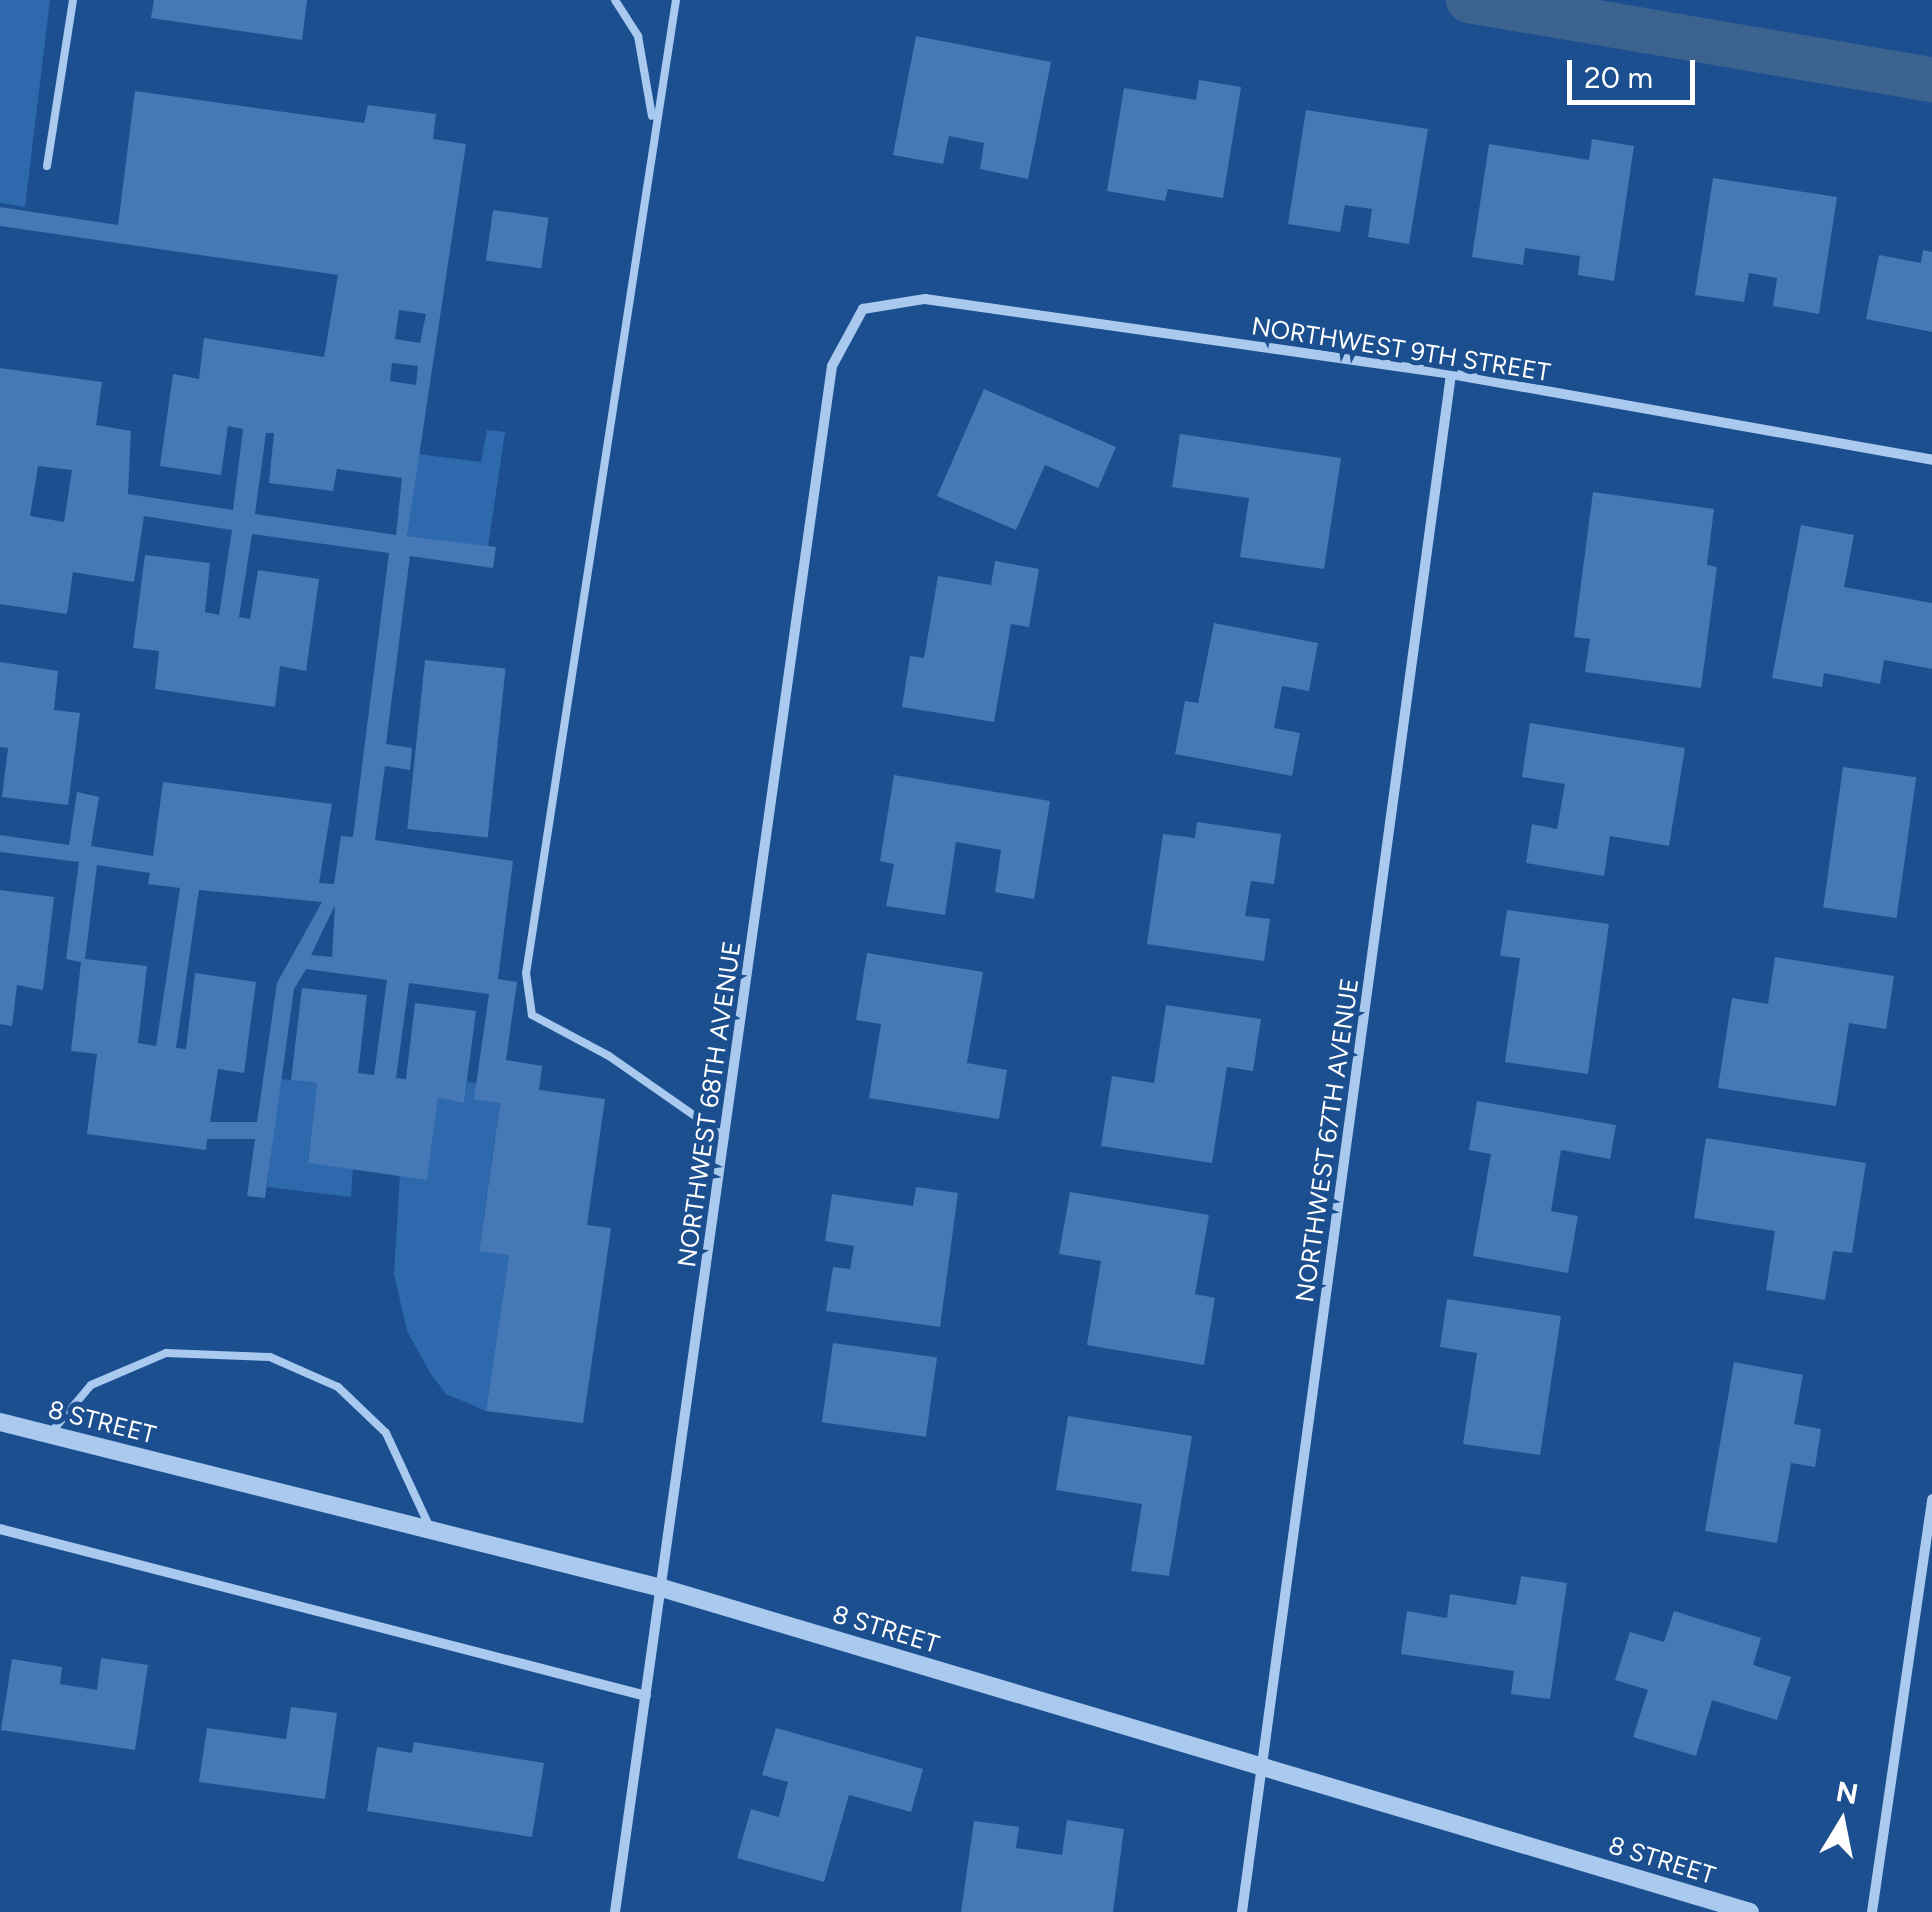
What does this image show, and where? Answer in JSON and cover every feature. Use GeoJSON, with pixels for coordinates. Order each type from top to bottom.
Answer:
{"type":"FeatureCollection","features":[{"type":"Feature","properties":{"kind":"street","name":"NORTHWEST 9TH STREET"},"geometry":{"type":"LineString","coordinates":[[863,309],[924,299],[1452,374],[1932,460]]}},
{"type":"Feature","properties":{"kind":"street","name":"NORTHWEST 68TH AVENUE"},"geometry":{"type":"LineString","coordinates":[[615,1912],[832,366],[863,309]]}},
{"type":"Feature","properties":{"kind":"street","name":"NORTHWEST 67TH AVENUE"},"geometry":{"type":"LineString","coordinates":[[1242,1912],[1452,374]]}},
{"type":"Feature","properties":{"kind":"street","name":"8 STREET"},"geometry":{"type":"LineString","coordinates":[[0,1422],[662,1588],[1750,1912]]}},
{"type":"Feature","properties":{"kind":"street"},"geometry":{"type":"LineString","coordinates":[[1872,1912],[1932,1498]]}},
{"type":"Feature","properties":{"kind":"street"},"geometry":{"type":"LineString","coordinates":[[0,1529],[646,1696]]}},
{"type":"Feature","properties":{"kind":"lane"},"geometry":{"type":"LineString","coordinates":[[47,166],[72,0]]}},
{"type":"Feature","properties":{"kind":"lane"},"geometry":{"type":"LineString","coordinates":[[614,0],[638,36],[653,120]]}},
{"type":"Feature","properties":{"kind":"lane"},"geometry":{"type":"LineString","coordinates":[[676,0],[653,120],[526,972],[532,1016],[609,1056],[725,1137]]}},
{"type":"Feature","properties":{"kind":"lane"},"geometry":{"type":"LineString","coordinates":[[49,1434],[90,1385],[166,1353],[270,1358],[338,1387],[386,1433],[430,1530]]}},
{"type":"Feature","properties":{"kind":"shaded area"},"geometry":{"type":"Polygon","coordinates":[[[0,0],[50,0],[25,207],[0,203],[0,0]]]}},
{"type":"Feature","properties":{"kind":"shaded area"},"geometry":{"type":"Polygon","coordinates":[[[487,430],[505,432],[488,547],[407,536],[418,454],[481,462],[487,430]]]}},
{"type":"Feature","properties":{"kind":"shaded area"},"geometry":{"type":"Polygon","coordinates":[[[280,1079],[317,1083],[308,1163],[353,1168],[351,1197],[267,1187],[280,1079]]]}},
{"type":"Feature","properties":{"kind":"shaded area"},"geometry":{"type":"Polygon","coordinates":[[[467,1082],[502,1087],[479,1250],[509,1255],[486,1411],[446,1394],[430,1373],[407,1331],[394,1274],[400,1175],[427,1179],[438,1098],[464,1103],[467,1082]]]}},
{"type":"Feature","properties":{"kind":"building"},"geometry":{"type":"Polygon","coordinates":[[[154,0],[307,0],[302,40],[151,18],[154,0]]]}},
{"type":"Feature","properties":{"kind":"building"},"geometry":{"type":"Polygon","coordinates":[[[916,36],[1051,62],[1028,179],[980,169],[984,143],[949,136],[943,164],[893,155],[916,36]]]}},
{"type":"Feature","properties":{"kind":"building"},"geometry":{"type":"Polygon","coordinates":[[[1199,80],[1241,87],[1223,198],[1168,189],[1165,201],[1107,191],[1124,88],[1196,100],[1199,80]]]}},
{"type":"Feature","properties":{"kind":"building"},"geometry":{"type":"Polygon","coordinates":[[[135,91],[364,123],[368,105],[436,114],[433,139],[466,144],[407,536],[496,547],[493,568],[410,556],[386,744],[412,748],[410,770],[385,766],[375,840],[513,861],[498,979],[517,982],[506,1060],[542,1066],[539,1090],[605,1099],[587,1225],[611,1228],[583,1423],[486,1411],[509,1255],[479,1251],[500,1103],[474,1099],[489,994],[409,983],[396,1078],[406,1079],[415,1003],[476,1011],[464,1103],[438,1098],[427,1180],[308,1163],[317,1083],[291,1080],[302,988],[367,995],[358,1073],[374,1075],[387,980],[306,969],[294,989],[265,1198],[247,1196],[255,1139],[207,1139],[206,1150],[87,1134],[97,1054],[71,1051],[81,962],[66,959],[79,862],[0,852],[0,835],[69,845],[77,792],[99,797],[91,846],[153,856],[163,782],[332,804],[319,883],[334,884],[341,836],[353,837],[389,553],[252,534],[239,617],[250,619],[258,570],[319,579],[306,671],[280,666],[275,707],[155,689],[159,651],[133,648],[145,555],[210,563],[205,612],[219,615],[232,530],[144,516],[134,582],[73,572],[67,614],[0,604],[0,368],[102,382],[96,425],[131,431],[128,494],[233,510],[243,429],[228,426],[221,475],[160,466],[173,374],[199,379],[204,338],[324,357],[338,275],[0,226],[0,207],[118,225],[135,91]],[[399,310],[395,339],[420,343],[426,314],[399,310]],[[392,363],[390,381],[416,385],[418,366],[392,363]],[[266,433],[255,514],[396,535],[402,478],[337,469],[333,491],[269,483],[274,433],[266,433]],[[38,466],[30,516],[64,522],[72,470],[38,466]],[[97,865],[85,959],[147,966],[138,1043],[156,1046],[180,888],[148,884],[150,873],[97,865]],[[199,890],[176,1048],[186,1049],[195,973],[256,982],[244,1073],[218,1069],[210,1122],[257,1122],[277,983],[322,902],[199,890]],[[335,905],[311,955],[332,957],[335,905]]]}},
{"type":"Feature","properties":{"kind":"building"},"geometry":{"type":"Polygon","coordinates":[[[1306,110],[1428,129],[1409,244],[1368,237],[1372,209],[1345,205],[1340,232],[1288,224],[1306,110]]]}},
{"type":"Feature","properties":{"kind":"building"},"geometry":{"type":"Polygon","coordinates":[[[1592,139],[1634,146],[1614,281],[1578,275],[1580,256],[1525,248],[1523,265],[1472,257],[1489,144],[1589,160],[1592,139]]]}},
{"type":"Feature","properties":{"kind":"building"},"geometry":{"type":"Polygon","coordinates":[[[1713,178],[1837,197],[1819,314],[1773,306],[1777,278],[1749,273],[1744,302],[1695,295],[1713,178]]]}},
{"type":"Feature","properties":{"kind":"building"},"geometry":{"type":"Polygon","coordinates":[[[493,210],[548,218],[541,268],[486,261],[493,210]]]}},
{"type":"Feature","properties":{"kind":"building"},"geometry":{"type":"Polygon","coordinates":[[[1923,250],[1932,252],[1932,332],[1866,319],[1879,255],[1921,263],[1923,250]]]}},
{"type":"Feature","properties":{"kind":"building"},"geometry":{"type":"Polygon","coordinates":[[[984,389],[1116,447],[1098,488],[1045,465],[1016,530],[937,496],[984,389]]]}},
{"type":"Feature","properties":{"kind":"building"},"geometry":{"type":"Polygon","coordinates":[[[1180,434],[1341,458],[1324,569],[1240,557],[1249,498],[1172,487],[1180,434]]]}},
{"type":"Feature","properties":{"kind":"building"},"geometry":{"type":"Polygon","coordinates":[[[1593,492],[1714,509],[1707,565],[1717,567],[1701,688],[1585,672],[1590,639],[1574,637],[1593,492]]]}},
{"type":"Feature","properties":{"kind":"building"},"geometry":{"type":"Polygon","coordinates":[[[1801,525],[1854,535],[1844,587],[1932,603],[1932,669],[1884,660],[1880,684],[1824,673],[1822,687],[1772,678],[1801,525]]]}},
{"type":"Feature","properties":{"kind":"building"},"geometry":{"type":"Polygon","coordinates":[[[995,561],[1039,569],[1029,627],[1011,624],[994,722],[902,707],[910,656],[924,658],[938,576],[991,585],[995,561]]]}},
{"type":"Feature","properties":{"kind":"building"},"geometry":{"type":"Polygon","coordinates":[[[1214,623],[1318,643],[1309,691],[1282,686],[1274,728],[1300,733],[1292,776],[1175,754],[1185,701],[1198,703],[1214,623]]]}},
{"type":"Feature","properties":{"kind":"building"},"geometry":{"type":"Polygon","coordinates":[[[425,660],[506,668],[488,838],[407,829],[425,660]]]}},
{"type":"Feature","properties":{"kind":"building"},"geometry":{"type":"Polygon","coordinates":[[[0,662],[58,671],[54,710],[80,713],[68,805],[2,797],[8,748],[0,747],[0,662]]]}},
{"type":"Feature","properties":{"kind":"building"},"geometry":{"type":"Polygon","coordinates":[[[1530,723],[1685,748],[1669,846],[1610,836],[1604,876],[1526,863],[1532,824],[1557,829],[1565,784],[1522,777],[1530,723]]]}},
{"type":"Feature","properties":{"kind":"building"},"geometry":{"type":"Polygon","coordinates":[[[1843,767],[1916,777],[1897,918],[1823,908],[1843,767]]]}},
{"type":"Feature","properties":{"kind":"building"},"geometry":{"type":"Polygon","coordinates":[[[894,775],[1050,801],[1034,899],[995,892],[1001,850],[956,842],[945,915],[886,906],[894,864],[880,861],[894,775]]]}},
{"type":"Feature","properties":{"kind":"building"},"geometry":{"type":"Polygon","coordinates":[[[1197,822],[1281,834],[1274,884],[1251,881],[1245,916],[1270,919],[1264,961],[1147,944],[1163,834],[1195,838],[1197,822]]]}},
{"type":"Feature","properties":{"kind":"building"},"geometry":{"type":"Polygon","coordinates":[[[0,890],[54,897],[43,990],[17,985],[12,1026],[0,1024],[0,890]]]}},
{"type":"Feature","properties":{"kind":"building"},"geometry":{"type":"Polygon","coordinates":[[[1507,910],[1609,924],[1588,1074],[1505,1062],[1520,958],[1500,956],[1507,910]]]}},
{"type":"Feature","properties":{"kind":"building"},"geometry":{"type":"Polygon","coordinates":[[[867,953],[983,972],[967,1063],[1007,1070],[999,1119],[869,1098],[881,1024],[856,1020],[867,953]]]}},
{"type":"Feature","properties":{"kind":"building"},"geometry":{"type":"Polygon","coordinates":[[[1775,957],[1894,976],[1886,1029],[1849,1023],[1836,1106],[1718,1088],[1732,998],[1768,1004],[1775,957]]]}},
{"type":"Feature","properties":{"kind":"building"},"geometry":{"type":"Polygon","coordinates":[[[1166,1005],[1261,1019],[1253,1071],[1227,1067],[1212,1163],[1101,1146],[1112,1076],[1154,1083],[1166,1005]]]}},
{"type":"Feature","properties":{"kind":"building"},"geometry":{"type":"Polygon","coordinates":[[[1477,1101],[1616,1125],[1610,1159],[1561,1150],[1551,1211],[1578,1216],[1568,1273],[1473,1256],[1491,1154],[1469,1150],[1477,1101]]]}},
{"type":"Feature","properties":{"kind":"building"},"geometry":{"type":"Polygon","coordinates":[[[1706,1138],[1866,1163],[1852,1253],[1833,1251],[1825,1300],[1766,1290],[1775,1231],[1694,1218],[1706,1138]]]}},
{"type":"Feature","properties":{"kind":"building"},"geometry":{"type":"Polygon","coordinates":[[[916,1187],[958,1193],[940,1327],[826,1311],[833,1267],[850,1269],[854,1246],[825,1241],[832,1194],[913,1206],[916,1187]]]}},
{"type":"Feature","properties":{"kind":"building"},"geometry":{"type":"Polygon","coordinates":[[[1070,1192],[1209,1215],[1195,1294],[1215,1298],[1204,1365],[1087,1345],[1101,1261],[1059,1254],[1070,1192]]]}},
{"type":"Feature","properties":{"kind":"building"},"geometry":{"type":"Polygon","coordinates":[[[1447,1299],[1561,1316],[1540,1455],[1463,1444],[1477,1353],[1440,1347],[1447,1299]]]}},
{"type":"Feature","properties":{"kind":"building"},"geometry":{"type":"Polygon","coordinates":[[[833,1343],[937,1358],[926,1437],[822,1422],[833,1343]]]}},
{"type":"Feature","properties":{"kind":"building"},"geometry":{"type":"Polygon","coordinates":[[[1734,1362],[1803,1375],[1794,1424],[1821,1429],[1815,1467],[1791,1463],[1777,1543],[1705,1531],[1734,1362]]]}},
{"type":"Feature","properties":{"kind":"building"},"geometry":{"type":"Polygon","coordinates":[[[1068,1416],[1192,1436],[1169,1576],[1131,1571],[1142,1504],[1056,1490],[1068,1416]]]}},
{"type":"Feature","properties":{"kind":"building"},"geometry":{"type":"Polygon","coordinates":[[[1521,1576],[1567,1583],[1550,1699],[1511,1694],[1514,1671],[1401,1654],[1407,1611],[1447,1618],[1450,1594],[1516,1605],[1521,1576]]]}},
{"type":"Feature","properties":{"kind":"building"},"geometry":{"type":"Polygon","coordinates":[[[1674,1611],[1761,1638],[1753,1665],[1791,1677],[1777,1720],[1712,1700],[1696,1756],[1633,1737],[1648,1690],[1615,1680],[1630,1632],[1664,1642],[1674,1611]]]}},
{"type":"Feature","properties":{"kind":"building"},"geometry":{"type":"Polygon","coordinates":[[[101,1658],[148,1665],[135,1750],[1,1730],[12,1659],[62,1667],[60,1684],[97,1690],[101,1658]]]}},
{"type":"Feature","properties":{"kind":"building"},"geometry":{"type":"Polygon","coordinates":[[[291,1707],[337,1713],[325,1799],[199,1782],[207,1728],[286,1739],[291,1707]]]}},
{"type":"Feature","properties":{"kind":"building"},"geometry":{"type":"Polygon","coordinates":[[[776,1728],[923,1769],[911,1812],[849,1795],[824,1882],[737,1858],[751,1809],[779,1817],[788,1782],[762,1775],[776,1728]]]}},
{"type":"Feature","properties":{"kind":"building"},"geometry":{"type":"Polygon","coordinates":[[[414,1742],[544,1763],[532,1837],[367,1811],[377,1747],[412,1753],[414,1742]]]}},
{"type":"Feature","properties":{"kind":"building"},"geometry":{"type":"Polygon","coordinates":[[[1067,1820],[1124,1829],[1113,1912],[961,1912],[974,1821],[1019,1827],[1016,1848],[1062,1855],[1067,1820]]]}},
{"type":"Feature","properties":{"kind":"waterway"},"geometry":{"type":"LineString","coordinates":[[1468,0],[1932,79]]}}]}
